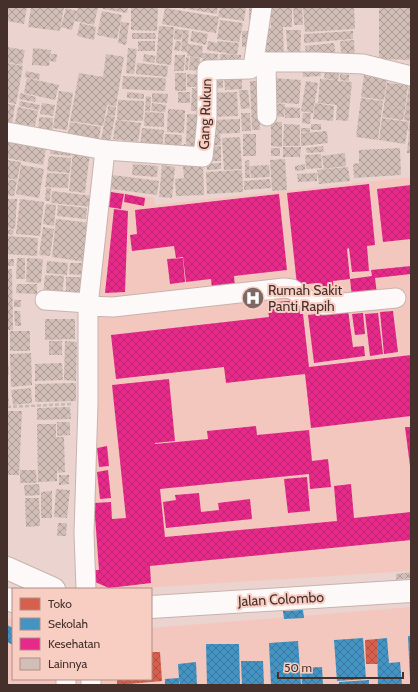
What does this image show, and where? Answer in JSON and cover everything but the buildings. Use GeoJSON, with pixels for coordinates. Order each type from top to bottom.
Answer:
{"type":"FeatureCollection","features":[{"type":"Feature","properties":{"kind":"main road"},"geometry":{"type":"LineString","coordinates":[[7,568],[52,588]]}},
{"type":"Feature","properties":{"kind":"main road","name":"Jalan Colombo"},"geometry":{"type":"LineString","coordinates":[[152,607],[411,591]]}},
{"type":"Feature","properties":{"kind":"street"},"geometry":{"type":"LineString","coordinates":[[262,7],[260,62],[266,116]]}},
{"type":"Feature","properties":{"kind":"street"},"geometry":{"type":"LineString","coordinates":[[260,62],[363,64],[411,76]]}},
{"type":"Feature","properties":{"kind":"street","name":"Gang Rukun"},"geometry":{"type":"LineString","coordinates":[[105,150],[203,157],[206,118],[207,70],[250,69],[260,62]]}},
{"type":"Feature","properties":{"kind":"street"},"geometry":{"type":"LineString","coordinates":[[7,132],[105,150],[88,304],[88,403],[84,533],[86,588]]}},
{"type":"Feature","properties":{"kind":"street"},"geometry":{"type":"LineString","coordinates":[[45,300],[112,307],[284,288],[292,290],[310,301],[324,305],[396,298]]}},
{"type":"Feature","properties":{"kind":"path"},"geometry":{"type":"LineString","coordinates":[[7,407],[88,403]]}},
{"type":"Feature","properties":{"kind":"shaded area","name":"Rumah Sakit Panti Rapih"},"geometry":{"type":"Polygon","coordinates":[[[411,177],[411,571],[144,588],[100,588],[92,586],[91,391],[101,188],[154,198],[155,205],[411,177]]]}},
{"type":"Feature","properties":{"kind":"shaded area"},"geometry":{"type":"Polygon","coordinates":[[[411,607],[411,685],[7,685],[7,618],[12,620],[12,680],[152,680],[152,628],[411,607]]]}},
{"type":"Feature","properties":{"kind":"place","name":"Rumah Sakit Panti Rapih"},"geometry":{"type":"Point","coordinates":[253,298]}}]}
